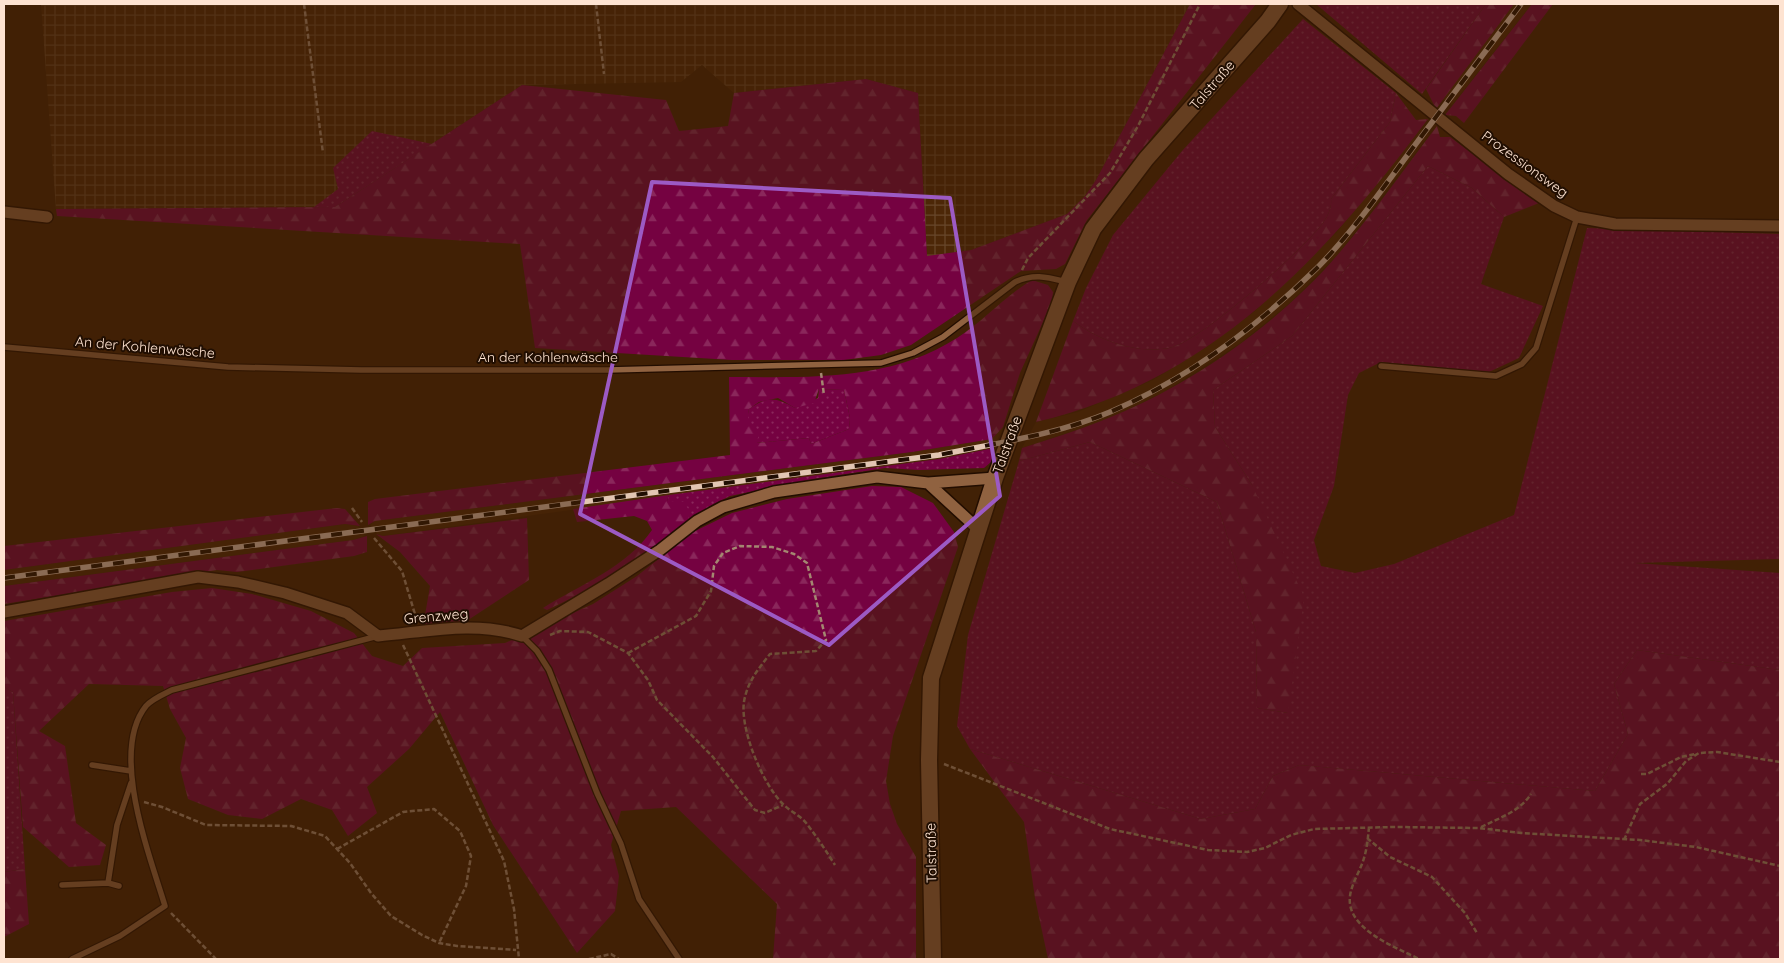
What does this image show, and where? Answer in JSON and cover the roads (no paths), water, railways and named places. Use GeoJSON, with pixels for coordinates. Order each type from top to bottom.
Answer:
{"type":"FeatureCollection","features":[{"type":"Feature","properties":{"kind":"street","name":"Talstraße"},"geometry":{"type":"LineString","coordinates":[[933,959],[936,762],[931,678],[995,478],[1068,282],[1093,229],[1146,160],[1268,21],[1280,4]]}},
{"type":"Feature","properties":{"kind":"street","name":"Prozessionsweg"},"geometry":{"type":"LineString","coordinates":[[1298,4],[1508,174],[1554,206],[1577,217],[1615,224],[1780,226]]}},
{"type":"Feature","properties":{"kind":"street"},"geometry":{"type":"LineString","coordinates":[[4,212],[47,217]]}},
{"type":"Feature","properties":{"kind":"street"},"geometry":{"type":"LineString","coordinates":[[522,636],[608,584],[660,550],[697,521],[723,507],[774,492],[877,477],[928,483],[995,478]]}},
{"type":"Feature","properties":{"kind":"street"},"geometry":{"type":"LineString","coordinates":[[928,483],[978,529]]}},
{"type":"Feature","properties":{"kind":"street"},"geometry":{"type":"LineString","coordinates":[[4,612],[198,577],[238,582],[347,613],[378,636]]}},
{"type":"Feature","properties":{"kind":"street","name":"Grenzweg"},"geometry":{"type":"LineString","coordinates":[[378,636],[475,627],[503,629],[522,636]]}},
{"type":"Feature","properties":{"kind":"lane"},"geometry":{"type":"LineString","coordinates":[[1381,366],[1496,376],[1522,364],[1536,348],[1577,217]]}},
{"type":"Feature","properties":{"kind":"lane","name":"An der Kohlenwäsche"},"geometry":{"type":"LineString","coordinates":[[4,347],[228,367],[361,370],[608,370],[881,363],[912,353],[944,337],[1015,282],[1027,276],[1042,275],[1068,282]]}},
{"type":"Feature","properties":{"kind":"lane"},"geometry":{"type":"LineString","coordinates":[[72,959],[120,936],[165,906],[131,783],[130,750],[136,725],[146,706],[161,695],[264,664],[378,636]]}},
{"type":"Feature","properties":{"kind":"lane","name":"Grenzweg"},"geometry":{"type":"LineString","coordinates":[[522,636],[550,670],[597,793],[621,844],[639,899],[679,959]]}},
{"type":"Feature","properties":{"kind":"lane"},"geometry":{"type":"LineString","coordinates":[[92,765],[131,770]]}},
{"type":"Feature","properties":{"kind":"lane"},"geometry":{"type":"LineString","coordinates":[[108,883],[117,825],[131,783]]}},
{"type":"Feature","properties":{"kind":"lane"},"geometry":{"type":"LineString","coordinates":[[62,885],[108,883],[119,886]]}},
{"type":"Feature","properties":{"kind":"railway"},"geometry":{"type":"LineString","coordinates":[[4,578],[939,455],[1026,438],[1089,420],[1139,399],[1194,367],[1271,310],[1317,268],[1344,239],[1368,208],[1521,4]]}}]}
